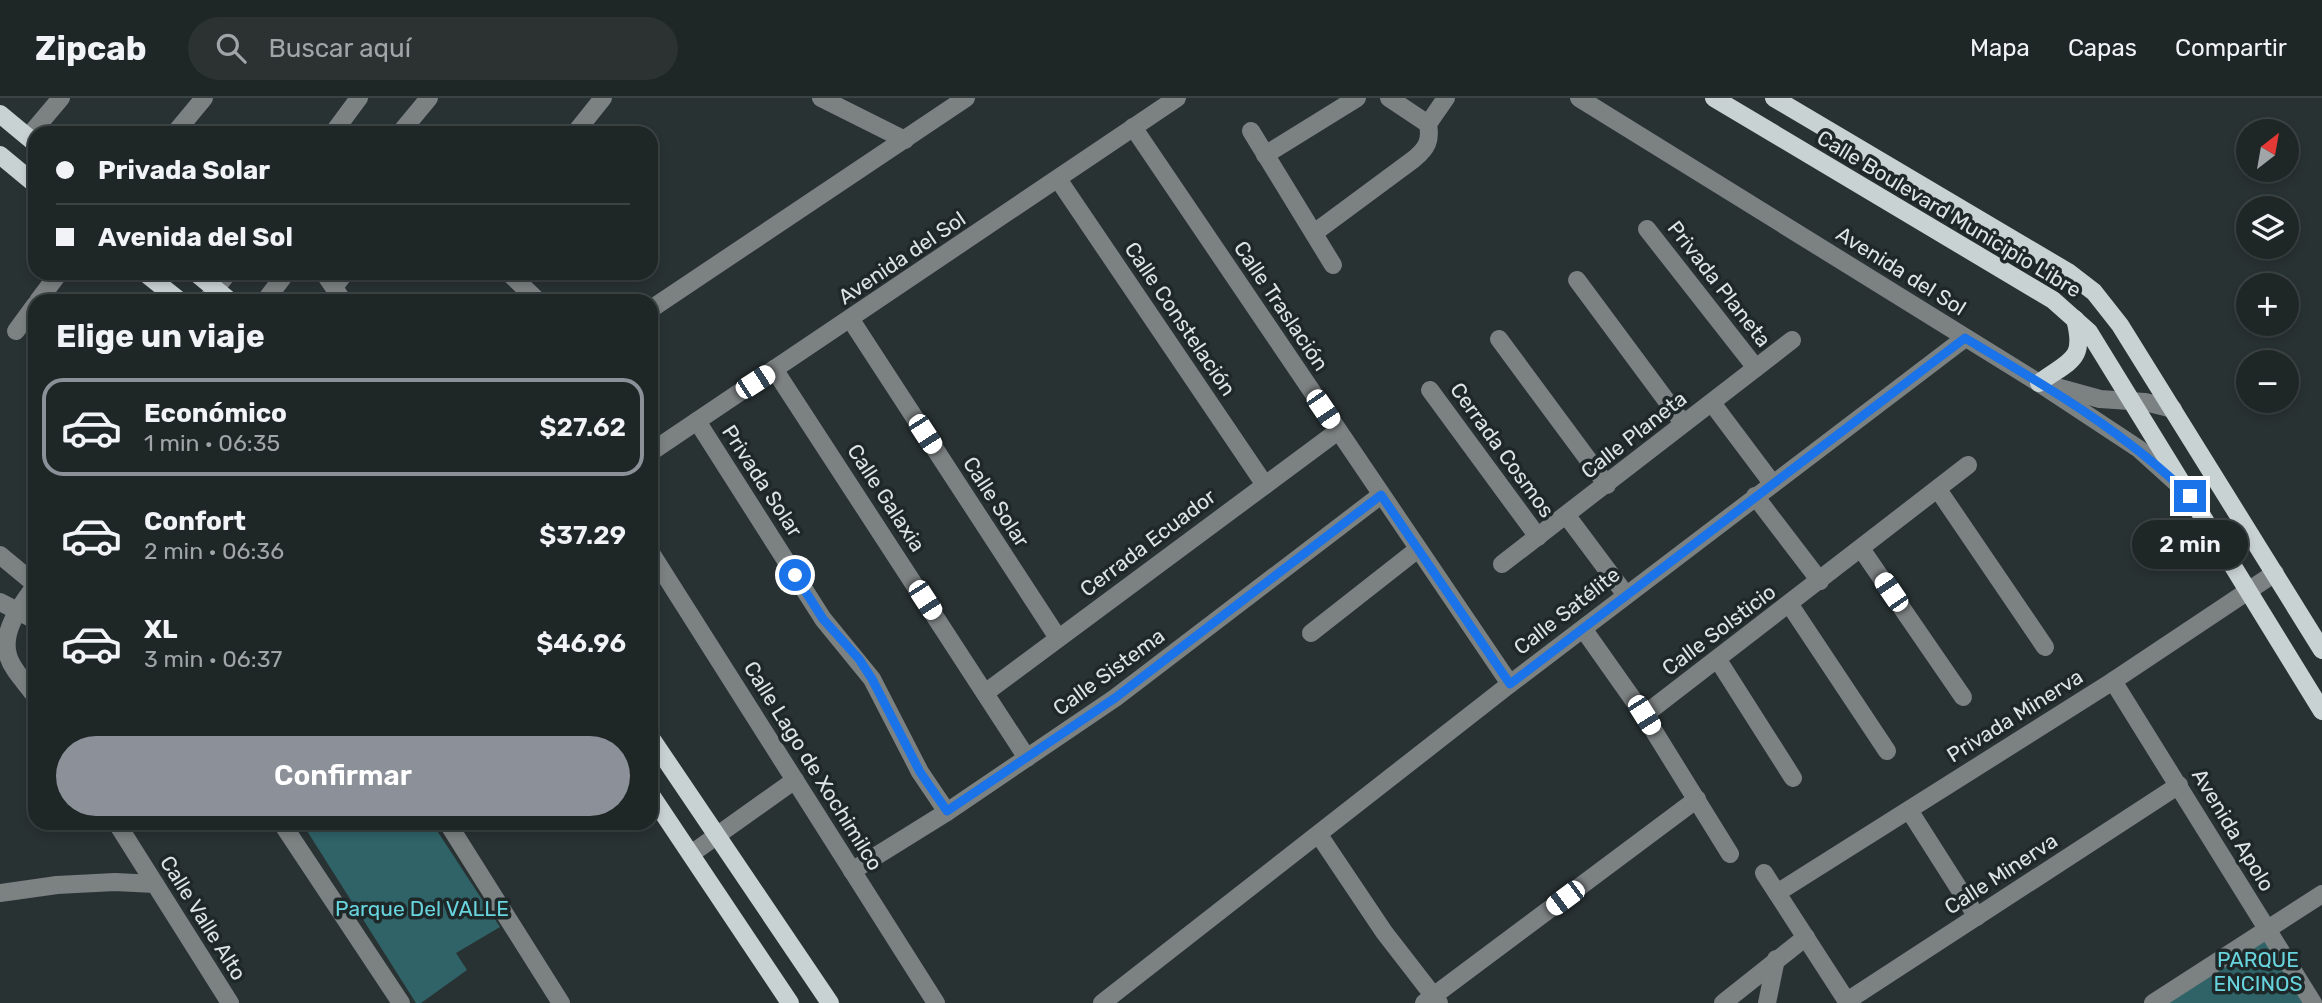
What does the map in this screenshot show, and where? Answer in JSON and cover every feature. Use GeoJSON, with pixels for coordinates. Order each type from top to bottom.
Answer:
{"type":"FeatureCollection","features":[{"type":"Feature","properties":{"kind":"main road","name":"Calle Boulevard Municipio Libre"},"geometry":{"type":"LineString","coordinates":[[1714,98],[2015,277],[2074,316],[2089,332],[2322,711]]}},
{"type":"Feature","properties":{"kind":"main road","name":"Calle Boulevard Municipio Libre"},"geometry":{"type":"LineString","coordinates":[[1774,98],[2068,272],[2094,292],[2120,325],[2322,650]]}},
{"type":"Feature","properties":{"kind":"main road"},"geometry":{"type":"LineString","coordinates":[[0,114],[28,137]]}},
{"type":"Feature","properties":{"kind":"main road"},"geometry":{"type":"LineString","coordinates":[[0,155],[28,178]]}},
{"type":"Feature","properties":{"kind":"main road"},"geometry":{"type":"LineString","coordinates":[[154,280],[171,294]]}},
{"type":"Feature","properties":{"kind":"main road"},"geometry":{"type":"LineString","coordinates":[[2039,383],[2078,353],[2081,343],[2074,316]]}},
{"type":"Feature","properties":{"kind":"main road"},"geometry":{"type":"LineString","coordinates":[[658,748],[830,1003]]}},
{"type":"Feature","properties":{"kind":"main road"},"geometry":{"type":"LineString","coordinates":[[658,805],[790,1003]]}},
{"type":"Feature","properties":{"kind":"street"},"geometry":{"type":"LineString","coordinates":[[41,126],[61,98]]}},
{"type":"Feature","properties":{"kind":"street"},"geometry":{"type":"LineString","coordinates":[[182,126],[204,98]]}},
{"type":"Feature","properties":{"kind":"street"},"geometry":{"type":"LineString","coordinates":[[338,126],[359,98]]}},
{"type":"Feature","properties":{"kind":"street"},"geometry":{"type":"LineString","coordinates":[[406,126],[429,98]]}},
{"type":"Feature","properties":{"kind":"street"},"geometry":{"type":"LineString","coordinates":[[581,126],[603,98]]}},
{"type":"Feature","properties":{"kind":"street"},"geometry":{"type":"LineString","coordinates":[[821,98],[905,139]]}},
{"type":"Feature","properties":{"kind":"street"},"geometry":{"type":"LineString","coordinates":[[658,304],[966,98]]}},
{"type":"Feature","properties":{"kind":"street","name":"Avenida del Sol"},"geometry":{"type":"LineString","coordinates":[[658,447],[851,320],[1177,98]]}},
{"type":"Feature","properties":{"kind":"street"},"geometry":{"type":"LineString","coordinates":[[1265,155],[1357,98]]}},
{"type":"Feature","properties":{"kind":"street"},"geometry":{"type":"LineString","coordinates":[[1389,98],[1428,124]]}},
{"type":"Feature","properties":{"kind":"street"},"geometry":{"type":"LineString","coordinates":[[1314,233],[1423,151],[1430,137],[1428,124],[1446,98]]}},
{"type":"Feature","properties":{"kind":"street","name":"Avenida del Sol"},"geometry":{"type":"LineString","coordinates":[[1579,98],[2039,383],[2139,449],[2190,496]]}},
{"type":"Feature","properties":{"kind":"street","name":"Calle Traslación"},"geometry":{"type":"LineString","coordinates":[[1133,127],[1510,684]]}},
{"type":"Feature","properties":{"kind":"street"},"geometry":{"type":"LineString","coordinates":[[1251,131],[1333,265]]}},
{"type":"Feature","properties":{"kind":"street","name":"Calle Constelación"},"geometry":{"type":"LineString","coordinates":[[1058,179],[1265,485]]}},
{"type":"Feature","properties":{"kind":"street","name":"Privada Planeta"},"geometry":{"type":"LineString","coordinates":[[1647,229],[1756,368]]}},
{"type":"Feature","properties":{"kind":"street"},"geometry":{"type":"LineString","coordinates":[[43,294],[54,280]]}},
{"type":"Feature","properties":{"kind":"street"},"geometry":{"type":"LineString","coordinates":[[212,294],[223,280]]}},
{"type":"Feature","properties":{"kind":"street"},"geometry":{"type":"LineString","coordinates":[[516,280],[531,294]]}},
{"type":"Feature","properties":{"kind":"street"},"geometry":{"type":"LineString","coordinates":[[1577,280],[1683,423]]}},
{"type":"Feature","properties":{"kind":"street"},"geometry":{"type":"LineString","coordinates":[[16,331],[28,314]]}},
{"type":"Feature","properties":{"kind":"street","name":"Calle Solar"},"geometry":{"type":"LineString","coordinates":[[851,320],[1058,639]]}},
{"type":"Feature","properties":{"kind":"street","name":"Calle Satélite"},"geometry":{"type":"LineString","coordinates":[[1102,1003],[1510,684],[1965,338]]}},
{"type":"Feature","properties":{"kind":"street"},"geometry":{"type":"LineString","coordinates":[[1499,339],[1606,485]]}},
{"type":"Feature","properties":{"kind":"street","name":"Calle Planeta"},"geometry":{"type":"LineString","coordinates":[[1502,564],[1793,340]]}},
{"type":"Feature","properties":{"kind":"street","name":"Calle Galaxia"},"geometry":{"type":"LineString","coordinates":[[774,369],[1027,758]]}},
{"type":"Feature","properties":{"kind":"street"},"geometry":{"type":"LineString","coordinates":[[2039,383],[2100,399],[2131,400],[2173,410]]}},
{"type":"Feature","properties":{"kind":"street","name":"Cerrada Cosmos"},"geometry":{"type":"LineString","coordinates":[[1430,390],[1538,537]]}},
{"type":"Feature","properties":{"kind":"street"},"geometry":{"type":"LineString","coordinates":[[1712,403],[1772,483]]}},
{"type":"Feature","properties":{"kind":"street","name":"Privada Solar"},"geometry":{"type":"LineString","coordinates":[[697,421],[823,619],[859,659],[872,679],[920,772],[947,811]]}},
{"type":"Feature","properties":{"kind":"street","name":"Cerrada Ecuador"},"geometry":{"type":"LineString","coordinates":[[985,693],[1338,431]]}},
{"type":"Feature","properties":{"kind":"street","name":"Calle Solsticio"},"geometry":{"type":"LineString","coordinates":[[1644,715],[1939,491],[1968,465]]}},
{"type":"Feature","properties":{"kind":"street"},"geometry":{"type":"LineString","coordinates":[[1939,491],[2045,647]]}},
{"type":"Feature","properties":{"kind":"street","name":"Calle Sistema"},"geometry":{"type":"LineString","coordinates":[[852,871],[1115,698],[1381,495]]}},
{"type":"Feature","properties":{"kind":"street"},"geometry":{"type":"LineString","coordinates":[[1755,496],[1820,581]]}},
{"type":"Feature","properties":{"kind":"street"},"geometry":{"type":"LineString","coordinates":[[1567,516],[1626,595]]}},
{"type":"Feature","properties":{"kind":"street"},"geometry":{"type":"LineString","coordinates":[[1311,633],[1418,549]]}},
{"type":"Feature","properties":{"kind":"street"},"geometry":{"type":"LineString","coordinates":[[1862,550],[1963,697]]}},
{"type":"Feature","properties":{"kind":"street"},"geometry":{"type":"LineString","coordinates":[[0,555],[28,579]]}},
{"type":"Feature","properties":{"kind":"street","name":"Calle Lago de Xochimilco"},"geometry":{"type":"LineString","coordinates":[[658,564],[936,1003]]}},
{"type":"Feature","properties":{"kind":"street","name":"Privada Minerva"},"geometry":{"type":"LineString","coordinates":[[1777,893],[2113,681],[2274,573]]}},
{"type":"Feature","properties":{"kind":"street"},"geometry":{"type":"LineString","coordinates":[[28,596],[18,611],[7,638],[8,656],[28,686]]}},
{"type":"Feature","properties":{"kind":"street"},"geometry":{"type":"LineString","coordinates":[[0,602],[28,616]]}},
{"type":"Feature","properties":{"kind":"street"},"geometry":{"type":"LineString","coordinates":[[1790,605],[1887,751]]}},
{"type":"Feature","properties":{"kind":"street"},"geometry":{"type":"LineString","coordinates":[[7,638],[28,624]]}},
{"type":"Feature","properties":{"kind":"street"},"geometry":{"type":"LineString","coordinates":[[1584,629],[1644,715],[1730,854]]}},
{"type":"Feature","properties":{"kind":"street"},"geometry":{"type":"LineString","coordinates":[[1718,660],[1793,778]]}},
{"type":"Feature","properties":{"kind":"street","name":"Avenida Apolo"},"geometry":{"type":"LineString","coordinates":[[2113,681],[2313,1003]]}},
{"type":"Feature","properties":{"kind":"street"},"geometry":{"type":"LineString","coordinates":[[691,854],[795,780]]}},
{"type":"Feature","properties":{"kind":"street","name":"Calle Minerva"},"geometry":{"type":"LineString","coordinates":[[1848,1002],[2179,785]]}},
{"type":"Feature","properties":{"kind":"street"},"geometry":{"type":"LineString","coordinates":[[1319,835],[1432,1001],[1697,799]]}},
{"type":"Feature","properties":{"kind":"street"},"geometry":{"type":"LineString","coordinates":[[1909,810],[1978,917]]}},
{"type":"Feature","properties":{"kind":"street","name":"Calle Valle Alto"},"geometry":{"type":"LineString","coordinates":[[126,830],[155,884],[230,1003]]}},
{"type":"Feature","properties":{"kind":"street"},"geometry":{"type":"LineString","coordinates":[[286,830],[401,1003]]}},
{"type":"Feature","properties":{"kind":"street"},"geometry":{"type":"LineString","coordinates":[[452,830],[561,1003]]}},
{"type":"Feature","properties":{"kind":"street"},"geometry":{"type":"LineString","coordinates":[[1764,873],[1848,1002]]}},
{"type":"Feature","properties":{"kind":"street"},"geometry":{"type":"LineString","coordinates":[[0,893],[69,884],[155,884]]}},
{"type":"Feature","properties":{"kind":"street"},"geometry":{"type":"LineString","coordinates":[[2156,1002],[2322,894]]}},
{"type":"Feature","properties":{"kind":"street"},"geometry":{"type":"LineString","coordinates":[[1723,1003],[1806,937]]}},
{"type":"Feature","properties":{"kind":"street"},"geometry":{"type":"LineString","coordinates":[[1768,1003],[1776,959]]}},
{"type":"Feature","properties":{"kind":"green space","name":"Parque Del VALLE"},"geometry":{"type":"Polygon","coordinates":[[[306,830],[437,830],[500,927],[456,953],[467,970],[421,1003],[416,1003],[306,830]]]}},
{"type":"Feature","properties":{"kind":"green space","name":"PARQUE ENCINOS"},"geometry":{"type":"Polygon","coordinates":[[[2267,929],[2313,1003],[2159,1003],[2267,929]]]}},
{"type":"Feature","properties":{"kind":"route"},"geometry":{"type":"LineString","coordinates":[[795,575],[823,619],[859,659],[872,679],[896,720],[920,772],[947,811],[1115,698],[1381,495],[1510,684],[1965,338],[2121,436],[2151,459],[2190,496]]}}]}
